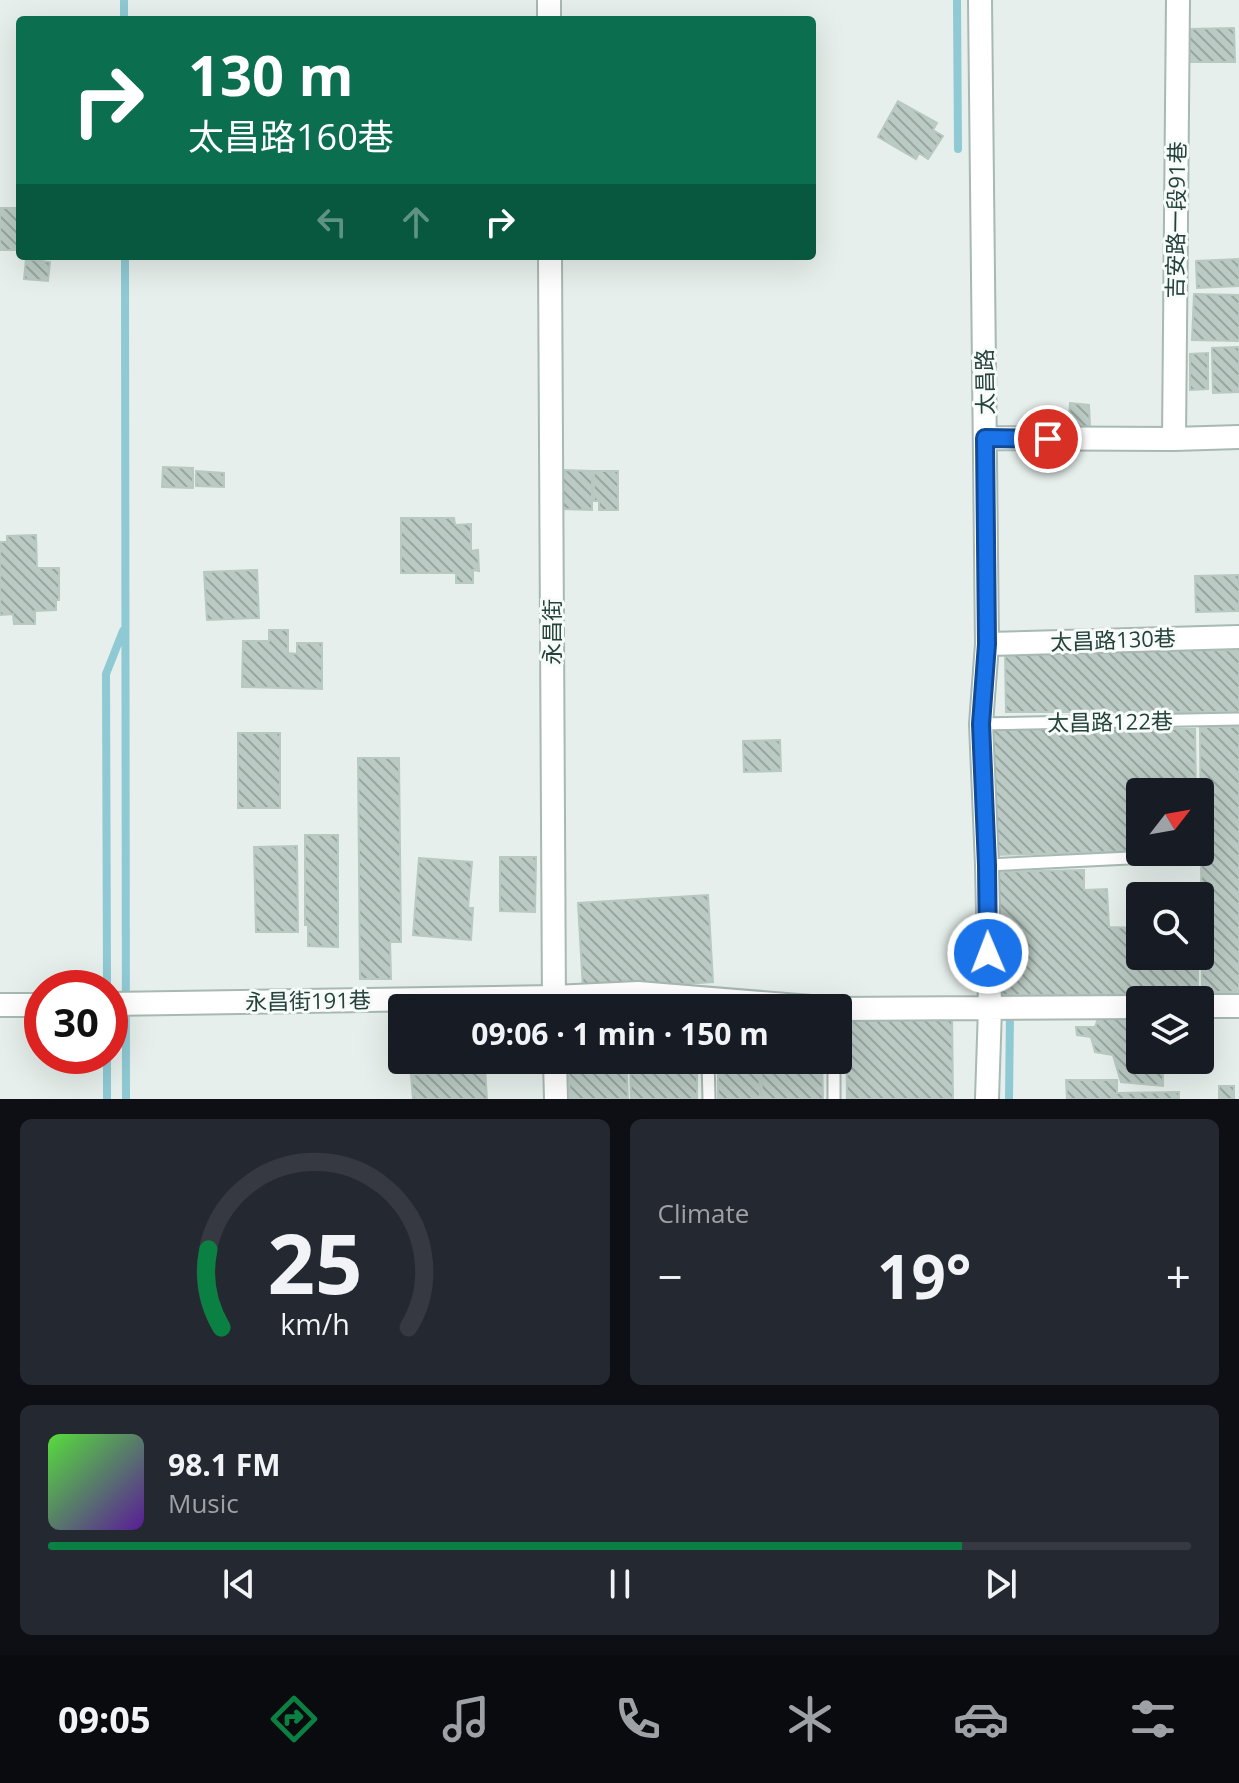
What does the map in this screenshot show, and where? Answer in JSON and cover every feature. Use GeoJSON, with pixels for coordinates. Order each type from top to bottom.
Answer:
{"type":"FeatureCollection","features":[{"type":"Feature","properties":{"kind":"street","name":"太昌路"},"geometry":{"type":"LineString","coordinates":[[980,0],[987,644],[981,724],[990,1008],[987,1099]]}},
{"type":"Feature","properties":{"kind":"street","name":"吉安路一段91巷"},"geometry":{"type":"LineString","coordinates":[[1174,439],[1178,0]]}},
{"type":"Feature","properties":{"kind":"street","name":"永昌街"},"geometry":{"type":"LineString","coordinates":[[550,260],[554,994]]}},
{"type":"Feature","properties":{"kind":"street"},"geometry":{"type":"LineString","coordinates":[[985,438],[1239,437]]}},
{"type":"Feature","properties":{"kind":"street","name":"太昌路130巷"},"geometry":{"type":"LineString","coordinates":[[987,644],[1239,637]]}},
{"type":"Feature","properties":{"kind":"street","name":"永昌街191巷"},"geometry":{"type":"LineString","coordinates":[[128,1004],[388,1003]]}},
{"type":"Feature","properties":{"kind":"street"},"geometry":{"type":"LineString","coordinates":[[0,1005],[24,1005]]}},
{"type":"Feature","properties":{"kind":"street"},"geometry":{"type":"LineString","coordinates":[[1214,1006],[1239,1006]]}},
{"type":"Feature","properties":{"kind":"street"},"geometry":{"type":"LineString","coordinates":[[852,1009],[1126,1007]]}},
{"type":"Feature","properties":{"kind":"street"},"geometry":{"type":"LineString","coordinates":[[555,1074],[556,1099]]}},
{"type":"Feature","properties":{"kind":"lane","name":"太昌路122巷"},"geometry":{"type":"LineString","coordinates":[[981,724],[1239,719]]}},
{"type":"Feature","properties":{"kind":"lane"},"geometry":{"type":"LineString","coordinates":[[987,865],[1126,858]]}},
{"type":"Feature","properties":{"kind":"lane"},"geometry":{"type":"LineString","coordinates":[[708,1074],[709,1099]]}},
{"type":"Feature","properties":{"kind":"lane"},"geometry":{"type":"LineString","coordinates":[[834,1074],[834,1099]]}},
{"type":"Feature","properties":{"kind":"building"},"geometry":{"type":"Polygon","coordinates":[[[1234,28],[1235,62],[1189,62],[1189,29],[1234,28]]]}},
{"type":"Feature","properties":{"kind":"building"},"geometry":{"type":"Polygon","coordinates":[[[898,101],[937,123],[933,130],[943,136],[928,159],[919,153],[916,159],[878,137],[898,101]]]}},
{"type":"Feature","properties":{"kind":"building"},"geometry":{"type":"Polygon","coordinates":[[[0,208],[16,208],[16,250],[0,250],[0,208]]]}},
{"type":"Feature","properties":{"kind":"building"},"geometry":{"type":"Polygon","coordinates":[[[1239,259],[1239,286],[1197,288],[1196,261],[1239,259]]]}},
{"type":"Feature","properties":{"kind":"building"},"geometry":{"type":"Polygon","coordinates":[[[26,260],[50,262],[48,281],[24,279],[26,260]]]}},
{"type":"Feature","properties":{"kind":"building"},"geometry":{"type":"Polygon","coordinates":[[[1194,294],[1239,295],[1239,341],[1192,340],[1194,294]]]}},
{"type":"Feature","properties":{"kind":"building"},"geometry":{"type":"Polygon","coordinates":[[[1239,347],[1239,392],[1213,393],[1212,348],[1239,347]]]}},
{"type":"Feature","properties":{"kind":"building"},"geometry":{"type":"Polygon","coordinates":[[[1208,353],[1208,389],[1190,390],[1190,354],[1208,353]]]}},
{"type":"Feature","properties":{"kind":"building"},"geometry":{"type":"Polygon","coordinates":[[[1070,403],[1089,405],[1090,427],[1068,424],[1070,403]]]}},
{"type":"Feature","properties":{"kind":"building"},"geometry":{"type":"Polygon","coordinates":[[[163,467],[193,468],[193,488],[162,487],[163,467]]]}},
{"type":"Feature","properties":{"kind":"building"},"geometry":{"type":"Polygon","coordinates":[[[562,470],[592,471],[592,510],[562,509],[562,470]]]}},
{"type":"Feature","properties":{"kind":"building"},"geometry":{"type":"Polygon","coordinates":[[[196,471],[224,473],[224,487],[196,486],[196,471]]]}},
{"type":"Feature","properties":{"kind":"building"},"geometry":{"type":"Polygon","coordinates":[[[594,471],[618,471],[618,510],[599,510],[599,501],[594,501],[594,471]]]}},
{"type":"Feature","properties":{"kind":"building"},"geometry":{"type":"Polygon","coordinates":[[[401,518],[454,518],[455,525],[471,524],[471,551],[478,550],[479,571],[473,570],[473,583],[456,583],[456,573],[401,573],[401,518]]]}},
{"type":"Feature","properties":{"kind":"building"},"geometry":{"type":"Polygon","coordinates":[[[36,535],[37,568],[59,568],[59,600],[56,600],[56,610],[35,611],[35,624],[14,624],[13,614],[0,615],[0,542],[7,542],[7,536],[36,535]]]}},
{"type":"Feature","properties":{"kind":"building"},"geometry":{"type":"Polygon","coordinates":[[[257,570],[259,618],[207,620],[204,572],[257,570]]]}},
{"type":"Feature","properties":{"kind":"building"},"geometry":{"type":"Polygon","coordinates":[[[1239,575],[1239,611],[1196,612],[1195,576],[1239,575]]]}},
{"type":"Feature","properties":{"kind":"building"},"geometry":{"type":"Polygon","coordinates":[[[269,630],[288,630],[288,653],[297,654],[297,643],[322,643],[322,689],[242,687],[243,641],[269,641],[269,630]]]}},
{"type":"Feature","properties":{"kind":"building"},"geometry":{"type":"Polygon","coordinates":[[[1239,650],[1239,712],[1006,712],[1005,651],[1239,650]]]}},
{"type":"Feature","properties":{"kind":"building"},"geometry":{"type":"Polygon","coordinates":[[[1200,727],[1239,727],[1239,992],[1214,992],[1214,986],[1202,986],[1202,970],[1214,970],[1214,882],[1201,882],[1201,866],[1214,866],[1214,778],[1200,778],[1200,727]]]}},
{"type":"Feature","properties":{"kind":"building"},"geometry":{"type":"Polygon","coordinates":[[[993,729],[1195,729],[1196,778],[1126,778],[1126,851],[994,855],[993,729]]]}},
{"type":"Feature","properties":{"kind":"building"},"geometry":{"type":"Polygon","coordinates":[[[238,733],[280,733],[280,808],[238,808],[238,733]]]}},
{"type":"Feature","properties":{"kind":"building"},"geometry":{"type":"Polygon","coordinates":[[[780,740],[781,771],[744,772],[743,741],[780,740]]]}},
{"type":"Feature","properties":{"kind":"building"},"geometry":{"type":"Polygon","coordinates":[[[358,758],[399,758],[401,942],[390,942],[391,979],[360,979],[358,758]]]}},
{"type":"Feature","properties":{"kind":"building"},"geometry":{"type":"Polygon","coordinates":[[[305,835],[338,835],[338,947],[308,946],[308,925],[305,925],[305,835]]]}},
{"type":"Feature","properties":{"kind":"building"},"geometry":{"type":"Polygon","coordinates":[[[297,846],[298,932],[256,932],[254,847],[297,846]]]}},
{"type":"Feature","properties":{"kind":"building"},"geometry":{"type":"Polygon","coordinates":[[[500,857],[536,857],[535,912],[500,911],[500,857]]]}},
{"type":"Feature","properties":{"kind":"building"},"geometry":{"type":"Polygon","coordinates":[[[419,858],[472,862],[468,908],[473,908],[471,940],[413,935],[419,858]]]}},
{"type":"Feature","properties":{"kind":"building"},"geometry":{"type":"Polygon","coordinates":[[[1084,870],[1084,890],[1107,889],[1109,927],[1126,928],[1126,970],[1198,970],[1198,986],[1126,986],[1126,994],[1002,995],[998,872],[1084,870]]]}},
{"type":"Feature","properties":{"kind":"building"},"geometry":{"type":"Polygon","coordinates":[[[708,895],[713,982],[583,990],[578,903],[708,895]]]}},
{"type":"Feature","properties":{"kind":"building"},"geometry":{"type":"Polygon","coordinates":[[[952,1012],[953,1099],[847,1099],[847,1074],[852,1074],[852,1013],[952,1012]]]}},
{"type":"Feature","properties":{"kind":"building"},"geometry":{"type":"Polygon","coordinates":[[[1126,1014],[1126,1074],[1163,1074],[1163,1086],[1121,1082],[1113,1055],[1095,1052],[1091,1037],[1077,1035],[1076,1027],[1095,1027],[1099,1015],[1126,1014]]]}},
{"type":"Feature","properties":{"kind":"building"},"geometry":{"type":"Polygon","coordinates":[[[485,1074],[487,1099],[413,1099],[411,1075],[485,1074]]]}},
{"type":"Feature","properties":{"kind":"building"},"geometry":{"type":"Polygon","coordinates":[[[569,1074],[627,1074],[628,1099],[570,1099],[569,1074]]]}},
{"type":"Feature","properties":{"kind":"building"},"geometry":{"type":"Polygon","coordinates":[[[630,1074],[697,1074],[697,1099],[631,1099],[630,1074]]]}},
{"type":"Feature","properties":{"kind":"building"},"geometry":{"type":"Polygon","coordinates":[[[718,1074],[759,1074],[760,1099],[718,1099],[718,1074]]]}},
{"type":"Feature","properties":{"kind":"building"},"geometry":{"type":"Polygon","coordinates":[[[761,1074],[822,1074],[823,1099],[762,1099],[761,1074]]]}},
{"type":"Feature","properties":{"kind":"building"},"geometry":{"type":"Polygon","coordinates":[[[1066,1080],[1117,1080],[1117,1093],[1179,1092],[1179,1099],[1067,1099],[1066,1080]]]}},
{"type":"Feature","properties":{"kind":"building"},"geometry":{"type":"Polygon","coordinates":[[[1219,1086],[1234,1086],[1234,1099],[1219,1099],[1219,1086]]]}},
{"type":"Feature","properties":{"kind":"waterway"},"geometry":{"type":"LineString","coordinates":[[124,0],[124,16]]}},
{"type":"Feature","properties":{"kind":"waterway"},"geometry":{"type":"LineString","coordinates":[[957,0],[958,149]]}},
{"type":"Feature","properties":{"kind":"waterway"},"geometry":{"type":"LineString","coordinates":[[125,260],[126,1099]]}},
{"type":"Feature","properties":{"kind":"waterway"},"geometry":{"type":"LineString","coordinates":[[107,970],[106,674],[123,631]]}},
{"type":"Feature","properties":{"kind":"waterway"},"geometry":{"type":"LineString","coordinates":[[1009,1099],[1010,1012]]}},
{"type":"Feature","properties":{"kind":"waterway"},"geometry":{"type":"LineString","coordinates":[[107,1074],[107,1099]]}},
{"type":"Feature","properties":{"kind":"route"},"geometry":{"type":"LineString","coordinates":[[988,953],[981,724],[987,644],[985,438],[1048,439]]}}]}
